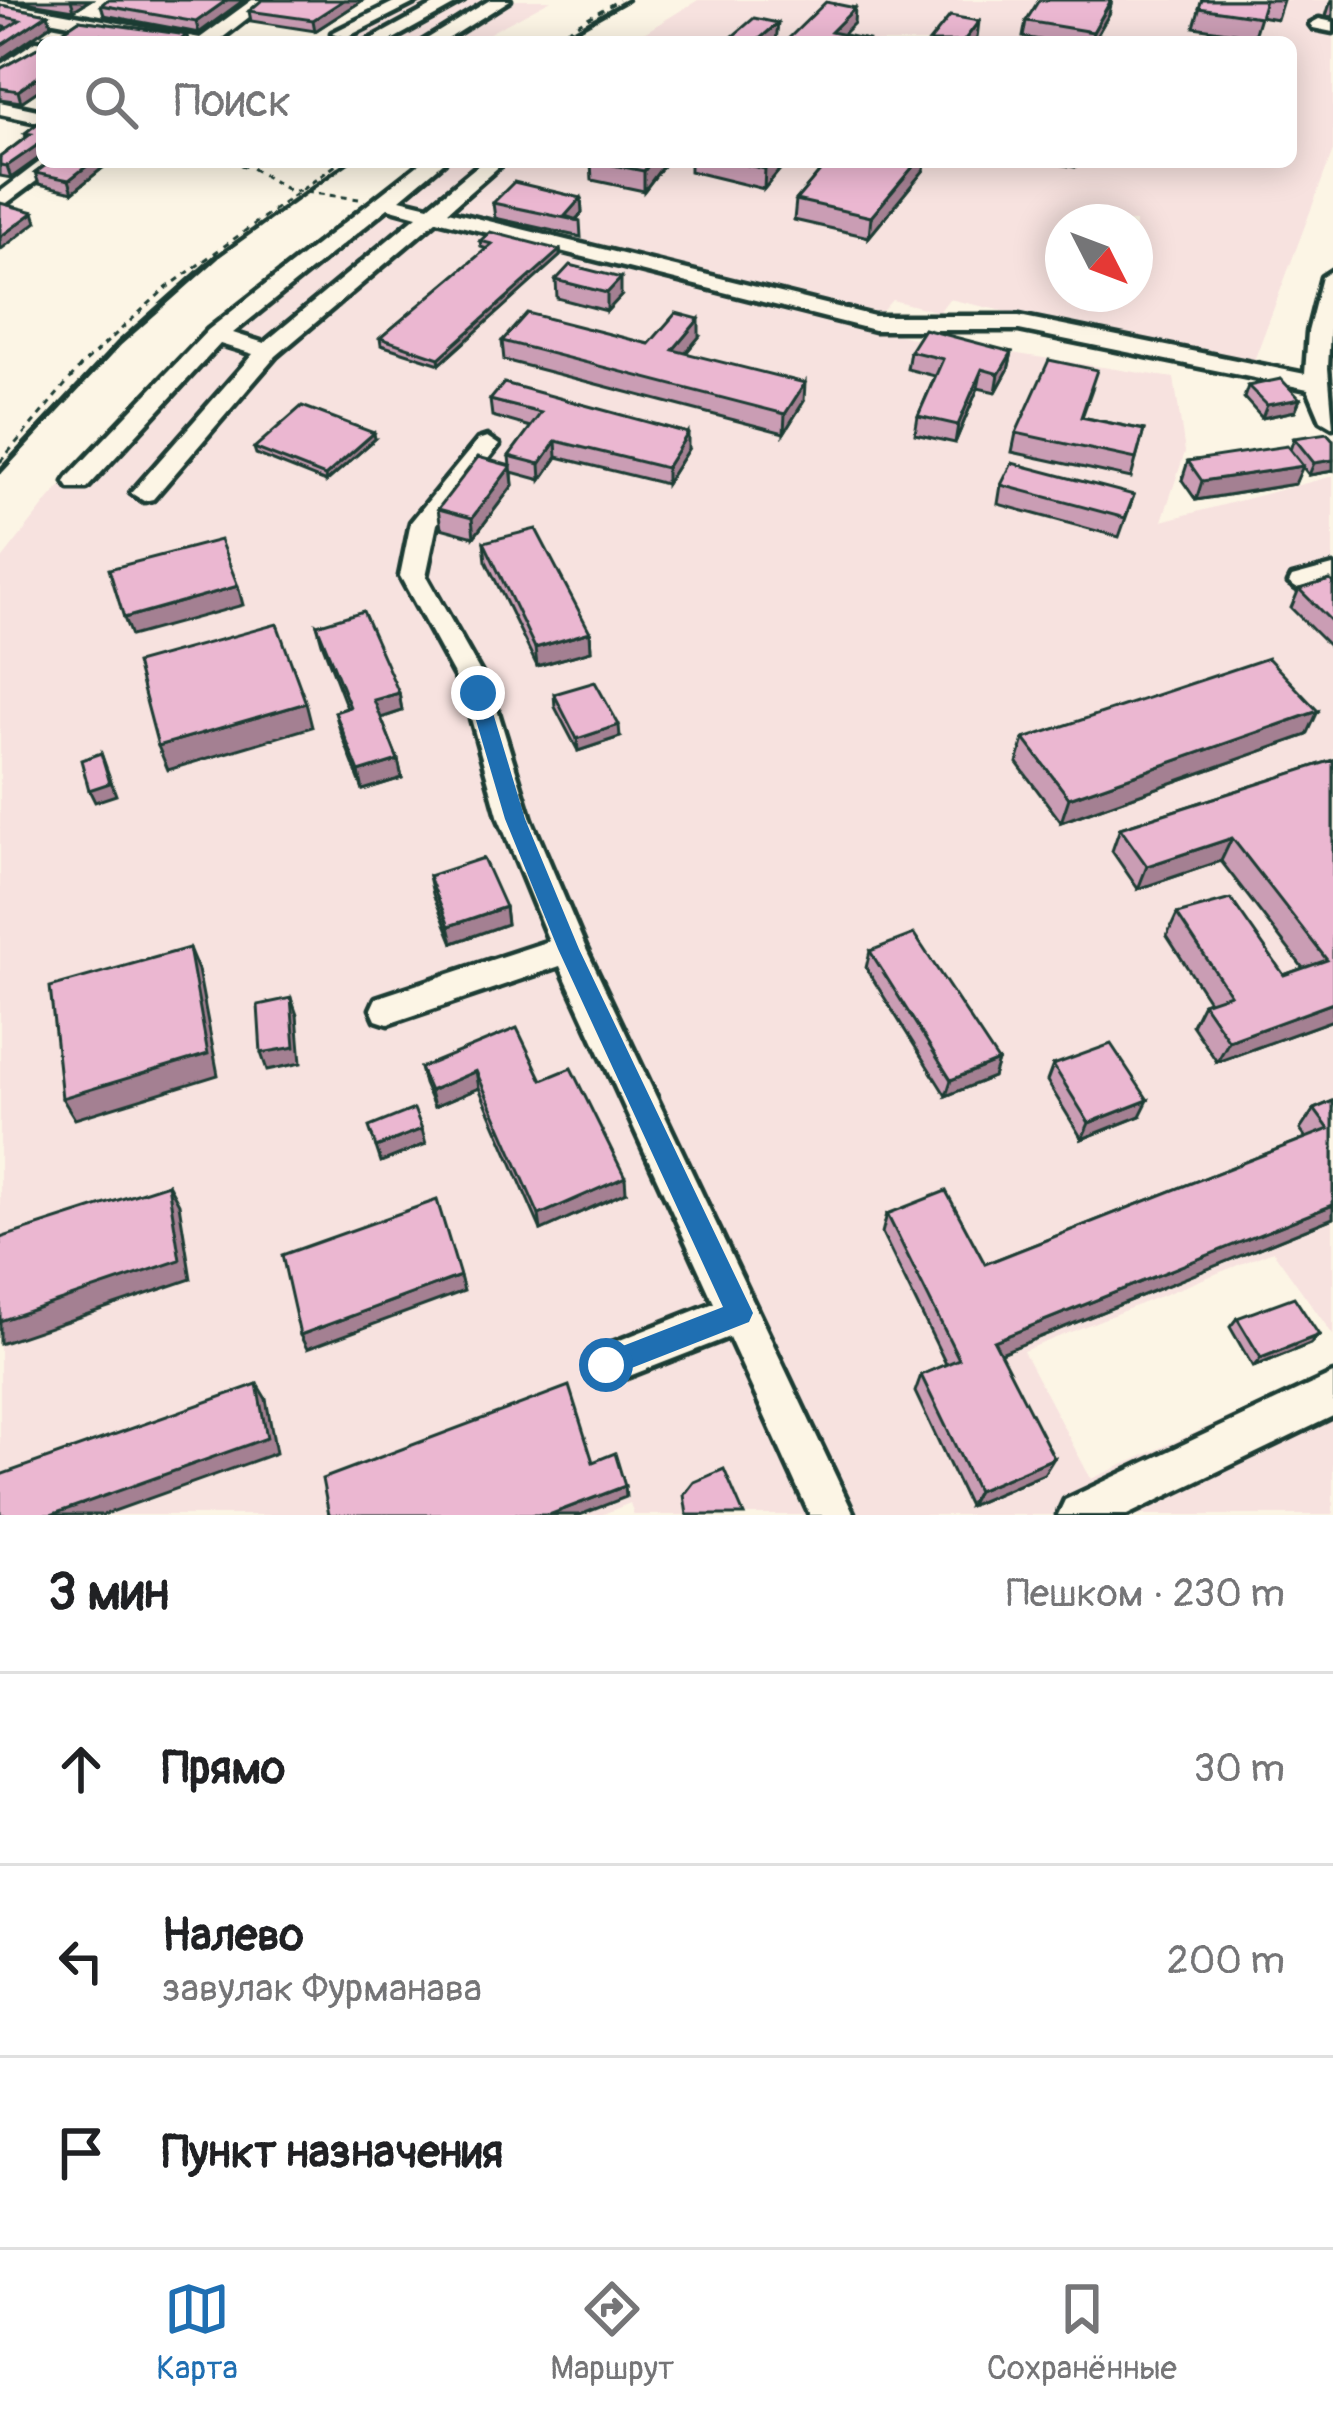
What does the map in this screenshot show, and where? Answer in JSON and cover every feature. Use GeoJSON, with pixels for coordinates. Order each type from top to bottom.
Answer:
{"type":"FeatureCollection","features":[{"type":"Feature","properties":{"kind":"street"},"geometry":{"type":"LineString","coordinates":[[55,36],[109,0]]}},
{"type":"Feature","properties":{"kind":"street"},"geometry":{"type":"LineString","coordinates":[[214,36],[263,0]]}},
{"type":"Feature","properties":{"kind":"street"},"geometry":{"type":"LineString","coordinates":[[348,36],[341,33],[412,0]]}},
{"type":"Feature","properties":{"kind":"street"},"geometry":{"type":"LineString","coordinates":[[386,36],[455,0]]}},
{"type":"Feature","properties":{"kind":"street"},"geometry":{"type":"LineString","coordinates":[[440,36],[498,1]]}},
{"type":"Feature","properties":{"kind":"street"},"geometry":{"type":"LineString","coordinates":[[0,6],[163,36]]}},
{"type":"Feature","properties":{"kind":"street"},"geometry":{"type":"LineString","coordinates":[[0,73],[36,49]]}},
{"type":"Feature","properties":{"kind":"street"},"geometry":{"type":"LineString","coordinates":[[0,108],[36,116]]}},
{"type":"Feature","properties":{"kind":"street"},"geometry":{"type":"LineString","coordinates":[[0,202],[44,168]]}},
{"type":"Feature","properties":{"kind":"street"},"geometry":{"type":"LineString","coordinates":[[78,482],[216,335],[426,168]]}},
{"type":"Feature","properties":{"kind":"street"},"geometry":{"type":"LineString","coordinates":[[144,494],[268,351],[487,168]]}},
{"type":"Feature","properties":{"kind":"street"},"geometry":{"type":"LineString","coordinates":[[383,201],[874,323],[1019,323],[1315,383]]}},
{"type":"Feature","properties":{"kind":"street"},"geometry":{"type":"LineString","coordinates":[[1333,277],[1319,328],[1315,383],[1333,420]]}},
{"type":"Feature","properties":{"kind":"street"},"geometry":{"type":"LineString","coordinates":[[216,335],[268,351]]}},
{"type":"Feature","properties":{"kind":"street"},"geometry":{"type":"LineString","coordinates":[[487,445],[424,522],[413,576],[478,693],[515,819],[568,949],[832,1515]]}},
{"type":"Feature","properties":{"kind":"street"},"geometry":{"type":"LineString","coordinates":[[1302,583],[1333,575]]}},
{"type":"Feature","properties":{"kind":"street"},"geometry":{"type":"LineString","coordinates":[[388,1009],[568,949]]}},
{"type":"Feature","properties":{"kind":"street"},"geometry":{"type":"LineString","coordinates":[[606,1365],[740,1313]]}},
{"type":"Feature","properties":{"kind":"street"},"geometry":{"type":"LineString","coordinates":[[1080,1515],[1333,1395]]}},
{"type":"Feature","properties":{"kind":"path"},"geometry":{"type":"LineString","coordinates":[[556,36],[619,0]]}},
{"type":"Feature","properties":{"kind":"path"},"geometry":{"type":"LineString","coordinates":[[252,168],[295,192],[383,201]]}},
{"type":"Feature","properties":{"kind":"path"},"geometry":{"type":"LineString","coordinates":[[0,461],[81,366],[132,320],[331,168]]}},
{"type":"Feature","properties":{"kind":"shaded area"},"geometry":{"type":"Polygon","coordinates":[[[411,0],[551,0],[484,36],[331,36],[411,0]]]}},
{"type":"Feature","properties":{"kind":"shaded area"},"geometry":{"type":"Polygon","coordinates":[[[698,0],[1333,0],[1333,151],[1252,366],[949,299],[939,312],[892,300],[876,318],[470,224],[908,337],[1174,378],[1185,452],[1162,521],[1333,476],[1333,1335],[1273,1251],[1023,1351],[1091,1479],[1333,1371],[1333,1515],[634,1515],[630,1503],[601,1515],[0,1515],[0,562],[50,498],[204,334],[417,168],[1297,168],[1297,36],[639,36],[698,0]]]}},
{"type":"Feature","properties":{"kind":"building"},"geometry":{"type":"Polygon","coordinates":[[[107,0],[227,0],[196,22],[101,5],[107,0]]]}},
{"type":"Feature","properties":{"kind":"building"},"geometry":{"type":"Polygon","coordinates":[[[262,0],[344,0],[313,20],[249,11],[262,0]]]}},
{"type":"Feature","properties":{"kind":"building"},"geometry":{"type":"Polygon","coordinates":[[[1039,0],[1111,0],[1093,32],[1026,21],[1039,0]]]}},
{"type":"Feature","properties":{"kind":"building"},"geometry":{"type":"Polygon","coordinates":[[[1202,0],[1265,0],[1260,17],[1199,8],[1202,0]]]}},
{"type":"Feature","properties":{"kind":"building"},"geometry":{"type":"Polygon","coordinates":[[[826,2],[855,8],[831,32],[850,36],[791,36],[826,2]]]}},
{"type":"Feature","properties":{"kind":"building"},"geometry":{"type":"Polygon","coordinates":[[[0,5],[48,14],[0,46],[0,33],[20,20],[0,16],[0,5]]]}},
{"type":"Feature","properties":{"kind":"building"},"geometry":{"type":"Polygon","coordinates":[[[950,16],[979,21],[968,36],[934,36],[950,16]]]}},
{"type":"Feature","properties":{"kind":"building"},"geometry":{"type":"Polygon","coordinates":[[[754,18],[778,23],[763,36],[733,36],[754,18]]]}},
{"type":"Feature","properties":{"kind":"building"},"geometry":{"type":"Polygon","coordinates":[[[79,20],[187,35],[43,36],[57,35],[79,20]]]}},
{"type":"Feature","properties":{"kind":"building"},"geometry":{"type":"Polygon","coordinates":[[[36,49],[36,78],[18,91],[0,88],[0,69],[36,49]]]}},
{"type":"Feature","properties":{"kind":"building"},"geometry":{"type":"Polygon","coordinates":[[[36,125],[36,146],[7,166],[0,165],[0,157],[31,134],[25,133],[36,125]]]}},
{"type":"Feature","properties":{"kind":"building"},"geometry":{"type":"Polygon","coordinates":[[[42,168],[84,168],[69,180],[35,173],[42,168]]]}},
{"type":"Feature","properties":{"kind":"building"},"geometry":{"type":"Polygon","coordinates":[[[823,168],[912,168],[871,217],[796,200],[823,168]]]}},
{"type":"Feature","properties":{"kind":"building"},"geometry":{"type":"Polygon","coordinates":[[[514,182],[581,198],[565,216],[580,221],[493,203],[514,182]]]}},
{"type":"Feature","properties":{"kind":"building"},"geometry":{"type":"Polygon","coordinates":[[[0,203],[34,212],[0,237],[0,203]]]}},
{"type":"Feature","properties":{"kind":"building"},"geometry":{"type":"Polygon","coordinates":[[[490,232],[560,250],[439,358],[380,338],[492,244],[480,241],[490,232]]]}},
{"type":"Feature","properties":{"kind":"building"},"geometry":{"type":"Polygon","coordinates":[[[570,265],[621,278],[607,293],[556,280],[570,265]]]}},
{"type":"Feature","properties":{"kind":"building"},"geometry":{"type":"Polygon","coordinates":[[[527,313],[649,344],[676,313],[699,319],[673,350],[805,383],[785,414],[502,341],[527,313]]]}},
{"type":"Feature","properties":{"kind":"building"},"geometry":{"type":"Polygon","coordinates":[[[924,329],[1012,352],[999,374],[982,369],[958,425],[918,416],[943,359],[910,351],[924,329]]]}},
{"type":"Feature","properties":{"kind":"building"},"geometry":{"type":"Polygon","coordinates":[[[1049,360],[1097,370],[1081,417],[1144,430],[1136,459],[1016,433],[1049,360]]]}},
{"type":"Feature","properties":{"kind":"building"},"geometry":{"type":"Polygon","coordinates":[[[1281,379],[1300,399],[1267,405],[1248,386],[1281,379]]]}},
{"type":"Feature","properties":{"kind":"building"},"geometry":{"type":"Polygon","coordinates":[[[504,383],[688,433],[666,468],[556,441],[540,464],[509,456],[541,413],[490,400],[504,383]]]}},
{"type":"Feature","properties":{"kind":"building"},"geometry":{"type":"Polygon","coordinates":[[[302,406],[374,433],[325,476],[254,448],[302,406]]]}},
{"type":"Feature","properties":{"kind":"building"},"geometry":{"type":"Polygon","coordinates":[[[1327,433],[1333,440],[1333,460],[1314,463],[1294,438],[1327,433]]]}},
{"type":"Feature","properties":{"kind":"building"},"geometry":{"type":"Polygon","coordinates":[[[1287,446],[1303,466],[1202,481],[1188,461],[1287,446]]]}},
{"type":"Feature","properties":{"kind":"building"},"geometry":{"type":"Polygon","coordinates":[[[478,457],[511,466],[472,518],[438,509],[478,457]]]}},
{"type":"Feature","properties":{"kind":"building"},"geometry":{"type":"Polygon","coordinates":[[[1012,463],[1134,495],[1125,518],[1001,485],[1012,463]]]}},
{"type":"Feature","properties":{"kind":"building"},"geometry":{"type":"Polygon","coordinates":[[[536,529],[590,632],[535,648],[484,542],[536,529]]]}},
{"type":"Feature","properties":{"kind":"building"},"geometry":{"type":"Polygon","coordinates":[[[220,540],[238,586],[124,618],[109,569],[220,540]]]}},
{"type":"Feature","properties":{"kind":"building"},"geometry":{"type":"Polygon","coordinates":[[[1333,583],[1333,623],[1299,589],[1333,583]]]}},
{"type":"Feature","properties":{"kind":"building"},"geometry":{"type":"Polygon","coordinates":[[[363,611],[399,693],[374,700],[398,760],[359,772],[335,712],[350,707],[317,625],[363,611]]]}},
{"type":"Feature","properties":{"kind":"building"},"geometry":{"type":"Polygon","coordinates":[[[277,624],[306,703],[158,746],[136,663],[277,624]]]}},
{"type":"Feature","properties":{"kind":"building"},"geometry":{"type":"Polygon","coordinates":[[[1268,658],[1318,711],[1069,798],[1024,739],[1268,658]]]}},
{"type":"Feature","properties":{"kind":"building"},"geometry":{"type":"Polygon","coordinates":[[[595,682],[619,725],[577,739],[554,694],[595,682]]]}},
{"type":"Feature","properties":{"kind":"building"},"geometry":{"type":"Polygon","coordinates":[[[101,753],[110,783],[89,790],[81,760],[101,753]]]}},
{"type":"Feature","properties":{"kind":"building"},"geometry":{"type":"Polygon","coordinates":[[[1333,760],[1333,1003],[1229,1041],[1203,1003],[1230,994],[1177,914],[1231,899],[1284,975],[1327,960],[1232,838],[1147,866],[1120,828],[1333,760]]]}},
{"type":"Feature","properties":{"kind":"building"},"geometry":{"type":"Polygon","coordinates":[[[483,858],[505,907],[449,926],[429,876],[483,858]]]}},
{"type":"Feature","properties":{"kind":"building"},"geometry":{"type":"Polygon","coordinates":[[[914,934],[998,1061],[951,1080],[870,951],[914,934]]]}},
{"type":"Feature","properties":{"kind":"building"},"geometry":{"type":"Polygon","coordinates":[[[189,948],[208,1054],[62,1098],[50,987],[189,948]]]}},
{"type":"Feature","properties":{"kind":"building"},"geometry":{"type":"Polygon","coordinates":[[[291,998],[295,1047],[261,1053],[258,1005],[291,998]]]}},
{"type":"Feature","properties":{"kind":"building"},"geometry":{"type":"Polygon","coordinates":[[[517,1028],[542,1080],[571,1068],[625,1177],[539,1215],[476,1071],[430,1091],[420,1068],[517,1028]]]}},
{"type":"Feature","properties":{"kind":"building"},"geometry":{"type":"Polygon","coordinates":[[[1111,1044],[1148,1100],[1089,1123],[1053,1065],[1111,1044]]]}},
{"type":"Feature","properties":{"kind":"building"},"geometry":{"type":"Polygon","coordinates":[[[1333,1101],[1333,1205],[994,1341],[1054,1458],[977,1491],[921,1375],[959,1359],[887,1214],[946,1191],[985,1264],[1329,1129],[1314,1109],[1333,1101]]]}},
{"type":"Feature","properties":{"kind":"building"},"geometry":{"type":"Polygon","coordinates":[[[414,1109],[422,1129],[376,1147],[369,1127],[414,1109]]]}},
{"type":"Feature","properties":{"kind":"building"},"geometry":{"type":"Polygon","coordinates":[[[168,1184],[180,1260],[0,1321],[0,1238],[168,1184]]]}},
{"type":"Feature","properties":{"kind":"building"},"geometry":{"type":"Polygon","coordinates":[[[437,1200],[460,1276],[300,1335],[282,1255],[437,1200]]]}},
{"type":"Feature","properties":{"kind":"building"},"geometry":{"type":"Polygon","coordinates":[[[1294,1297],[1319,1335],[1261,1358],[1237,1318],[1294,1297]]]}},
{"type":"Feature","properties":{"kind":"building"},"geometry":{"type":"Polygon","coordinates":[[[257,1384],[267,1438],[51,1515],[0,1515],[0,1475],[257,1384]]]}},
{"type":"Feature","properties":{"kind":"building"},"geometry":{"type":"Polygon","coordinates":[[[569,1386],[593,1462],[615,1453],[625,1486],[549,1515],[329,1515],[322,1479],[569,1386]]]}},
{"type":"Feature","properties":{"kind":"building"},"geometry":{"type":"Polygon","coordinates":[[[724,1469],[744,1515],[687,1515],[684,1495],[694,1482],[724,1469]]]}},
{"type":"Feature","properties":{"kind":"railway"},"geometry":{"type":"LineString","coordinates":[[565,36],[628,0]]}},
{"type":"Feature","properties":{"kind":"railway"},"geometry":{"type":"LineString","coordinates":[[216,257],[340,168]]}},
{"type":"Feature","properties":{"kind":"railway"},"geometry":{"type":"LineString","coordinates":[[0,471],[119,343],[216,257]]}},
{"type":"Feature","properties":{"kind":"railway"},"geometry":{"type":"LineString","coordinates":[[213,259],[216,257]]}},
{"type":"Feature","properties":{"kind":"route"},"geometry":{"type":"LineString","coordinates":[[478,693],[515,819],[568,949],[740,1313],[606,1365]]}}]}
